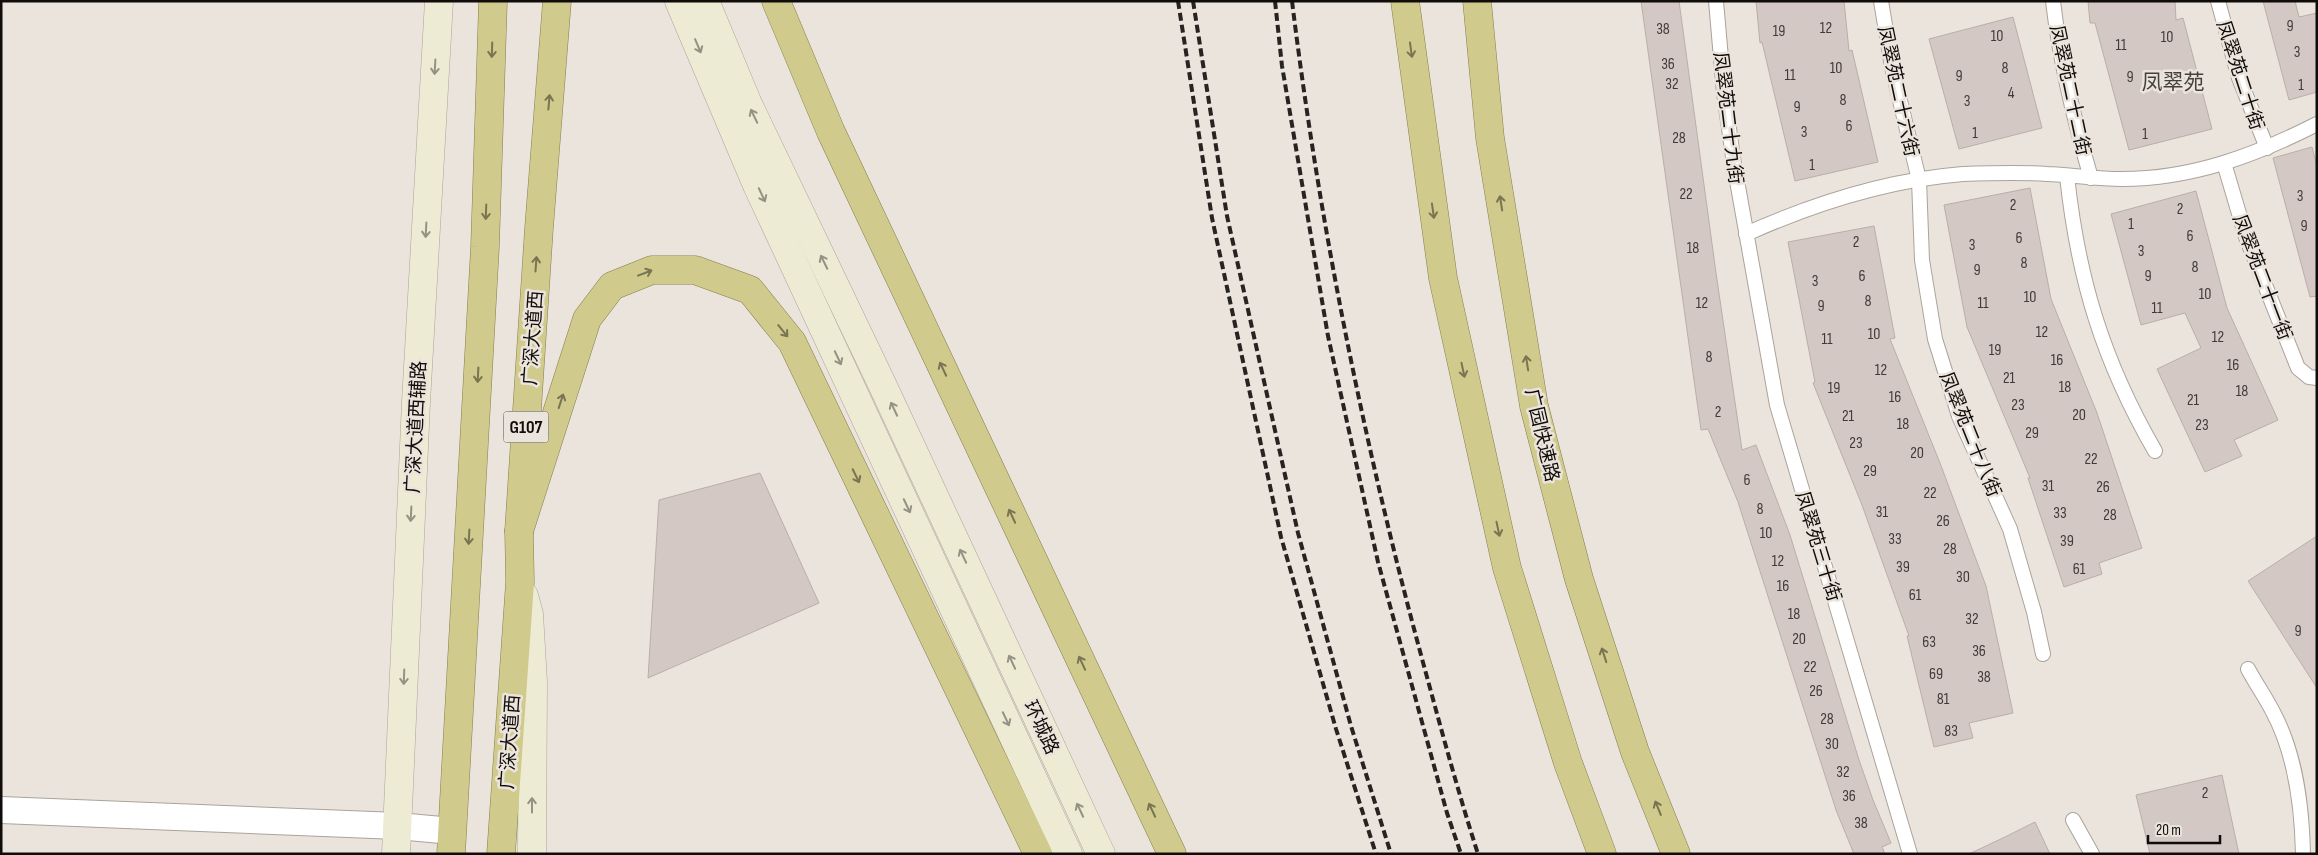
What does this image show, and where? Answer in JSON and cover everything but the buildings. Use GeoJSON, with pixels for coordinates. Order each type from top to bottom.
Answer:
{"type":"FeatureCollection","features":[{"type":"Feature","properties":{"kind":"highway","name":"G107"},"geometry":{"type":"LineString","coordinates":[[451,842],[485,247],[493,1]]}},
{"type":"Feature","properties":{"kind":"highway","name":"广深大道西"},"geometry":{"type":"LineString","coordinates":[[502,854],[520,582],[519,531],[538,228],[557,1]]}},
{"type":"Feature","properties":{"kind":"highway"},"geometry":{"type":"LineString","coordinates":[[776,1],[831,132],[1172,854]]}},
{"type":"Feature","properties":{"kind":"highway"},"geometry":{"type":"LineString","coordinates":[[1405,1],[1443,278],[1506,568],[1568,763],[1602,854]]}},
{"type":"Feature","properties":{"kind":"highway","name":"广园快速路"},"geometry":{"type":"LineString","coordinates":[[1477,1],[1490,138],[1534,406],[1579,578],[1635,752],[1676,854]]}},
{"type":"Feature","properties":{"kind":"highway"},"geometry":{"type":"LineString","coordinates":[[519,531],[587,319],[612,286],[652,270],[695,270],[750,290],[792,342],[1038,854]]}},
{"type":"Feature","properties":{"kind":"main road","name":"广深大道西辅路"},"geometry":{"type":"LineString","coordinates":[[396,854],[416,412],[439,1]]}},
{"type":"Feature","properties":{"kind":"main road","name":"环城路"},"geometry":{"type":"LineString","coordinates":[[679,1],[757,185],[1068,854]]}},
{"type":"Feature","properties":{"kind":"main road","name":"环城路"},"geometry":{"type":"LineString","coordinates":[[705,1],[748,104],[1101,854]]}},
{"type":"Feature","properties":{"kind":"main road"},"geometry":{"type":"LineString","coordinates":[[520,582],[529,614],[533,682],[532,854]]}},
{"type":"Feature","properties":{"kind":"street"},"geometry":{"type":"LineString","coordinates":[[1,810],[398,826],[451,842]]}},
{"type":"Feature","properties":{"kind":"lane","name":"凤翠苑二十九街"},"geometry":{"type":"LineString","coordinates":[[1716,1],[1724,93],[1746,234]]}},
{"type":"Feature","properties":{"kind":"lane","name":"凤翠苑二十六街"},"geometry":{"type":"LineString","coordinates":[[1881,1],[1892,67],[1919,180]]}},
{"type":"Feature","properties":{"kind":"lane","name":"凤翠苑二十二街"},"geometry":{"type":"LineString","coordinates":[[2053,1],[2064,72],[2091,178]]}},
{"type":"Feature","properties":{"kind":"lane","name":"凤翠苑二十街"},"geometry":{"type":"LineString","coordinates":[[2218,1],[2239,78],[2267,148]]}},
{"type":"Feature","properties":{"kind":"lane"},"geometry":{"type":"LineString","coordinates":[[1746,234],[1831,200],[1874,188],[1919,180],[2005,173],[2091,178],[2158,176],[2191,172],[2267,148],[2317,124]]}},
{"type":"Feature","properties":{"kind":"lane","name":"凤翠苑二十一街"},"geometry":{"type":"LineString","coordinates":[[2224,163],[2246,237],[2298,368],[2309,377],[2317,378]]}},
{"type":"Feature","properties":{"kind":"lane"},"geometry":{"type":"LineString","coordinates":[[2067,176],[2076,248],[2094,319],[2121,387],[2155,451]]}},
{"type":"Feature","properties":{"kind":"lane","name":"凤翠苑二十八街"},"geometry":{"type":"LineString","coordinates":[[1919,180],[1922,260],[1935,339],[1959,416],[2010,529],[2034,612],[2042,654]]}},
{"type":"Feature","properties":{"kind":"lane","name":"凤翠苑三十街"},"geometry":{"type":"LineString","coordinates":[[1746,234],[1777,405],[1910,854]]}},
{"type":"Feature","properties":{"kind":"lane"},"geometry":{"type":"LineString","coordinates":[[2248,669],[2274,714],[2292,762],[2302,813],[2303,854]]}},
{"type":"Feature","properties":{"kind":"lane"},"geometry":{"type":"LineString","coordinates":[[2073,820],[2092,854]]}},
{"type":"Feature","properties":{"kind":"railway"},"geometry":{"type":"LineString","coordinates":[[1178,1],[1212,218],[1281,537],[1336,729],[1376,854]]}},
{"type":"Feature","properties":{"kind":"railway"},"geometry":{"type":"LineString","coordinates":[[1193,1],[1227,216],[1298,533],[1351,726],[1391,854]]}},
{"type":"Feature","properties":{"kind":"railway"},"geometry":{"type":"LineString","coordinates":[[1275,1],[1282,66],[1328,336],[1378,562],[1447,813],[1461,854]]}},
{"type":"Feature","properties":{"kind":"railway"},"geometry":{"type":"LineString","coordinates":[[1292,1],[1316,172],[1347,341],[1365,426],[1405,594],[1445,743],[1478,854]]}},
{"type":"Feature","properties":{"kind":"district","name":"凤翠苑"},"geometry":{"type":"Point","coordinates":[2173,82]}}]}
